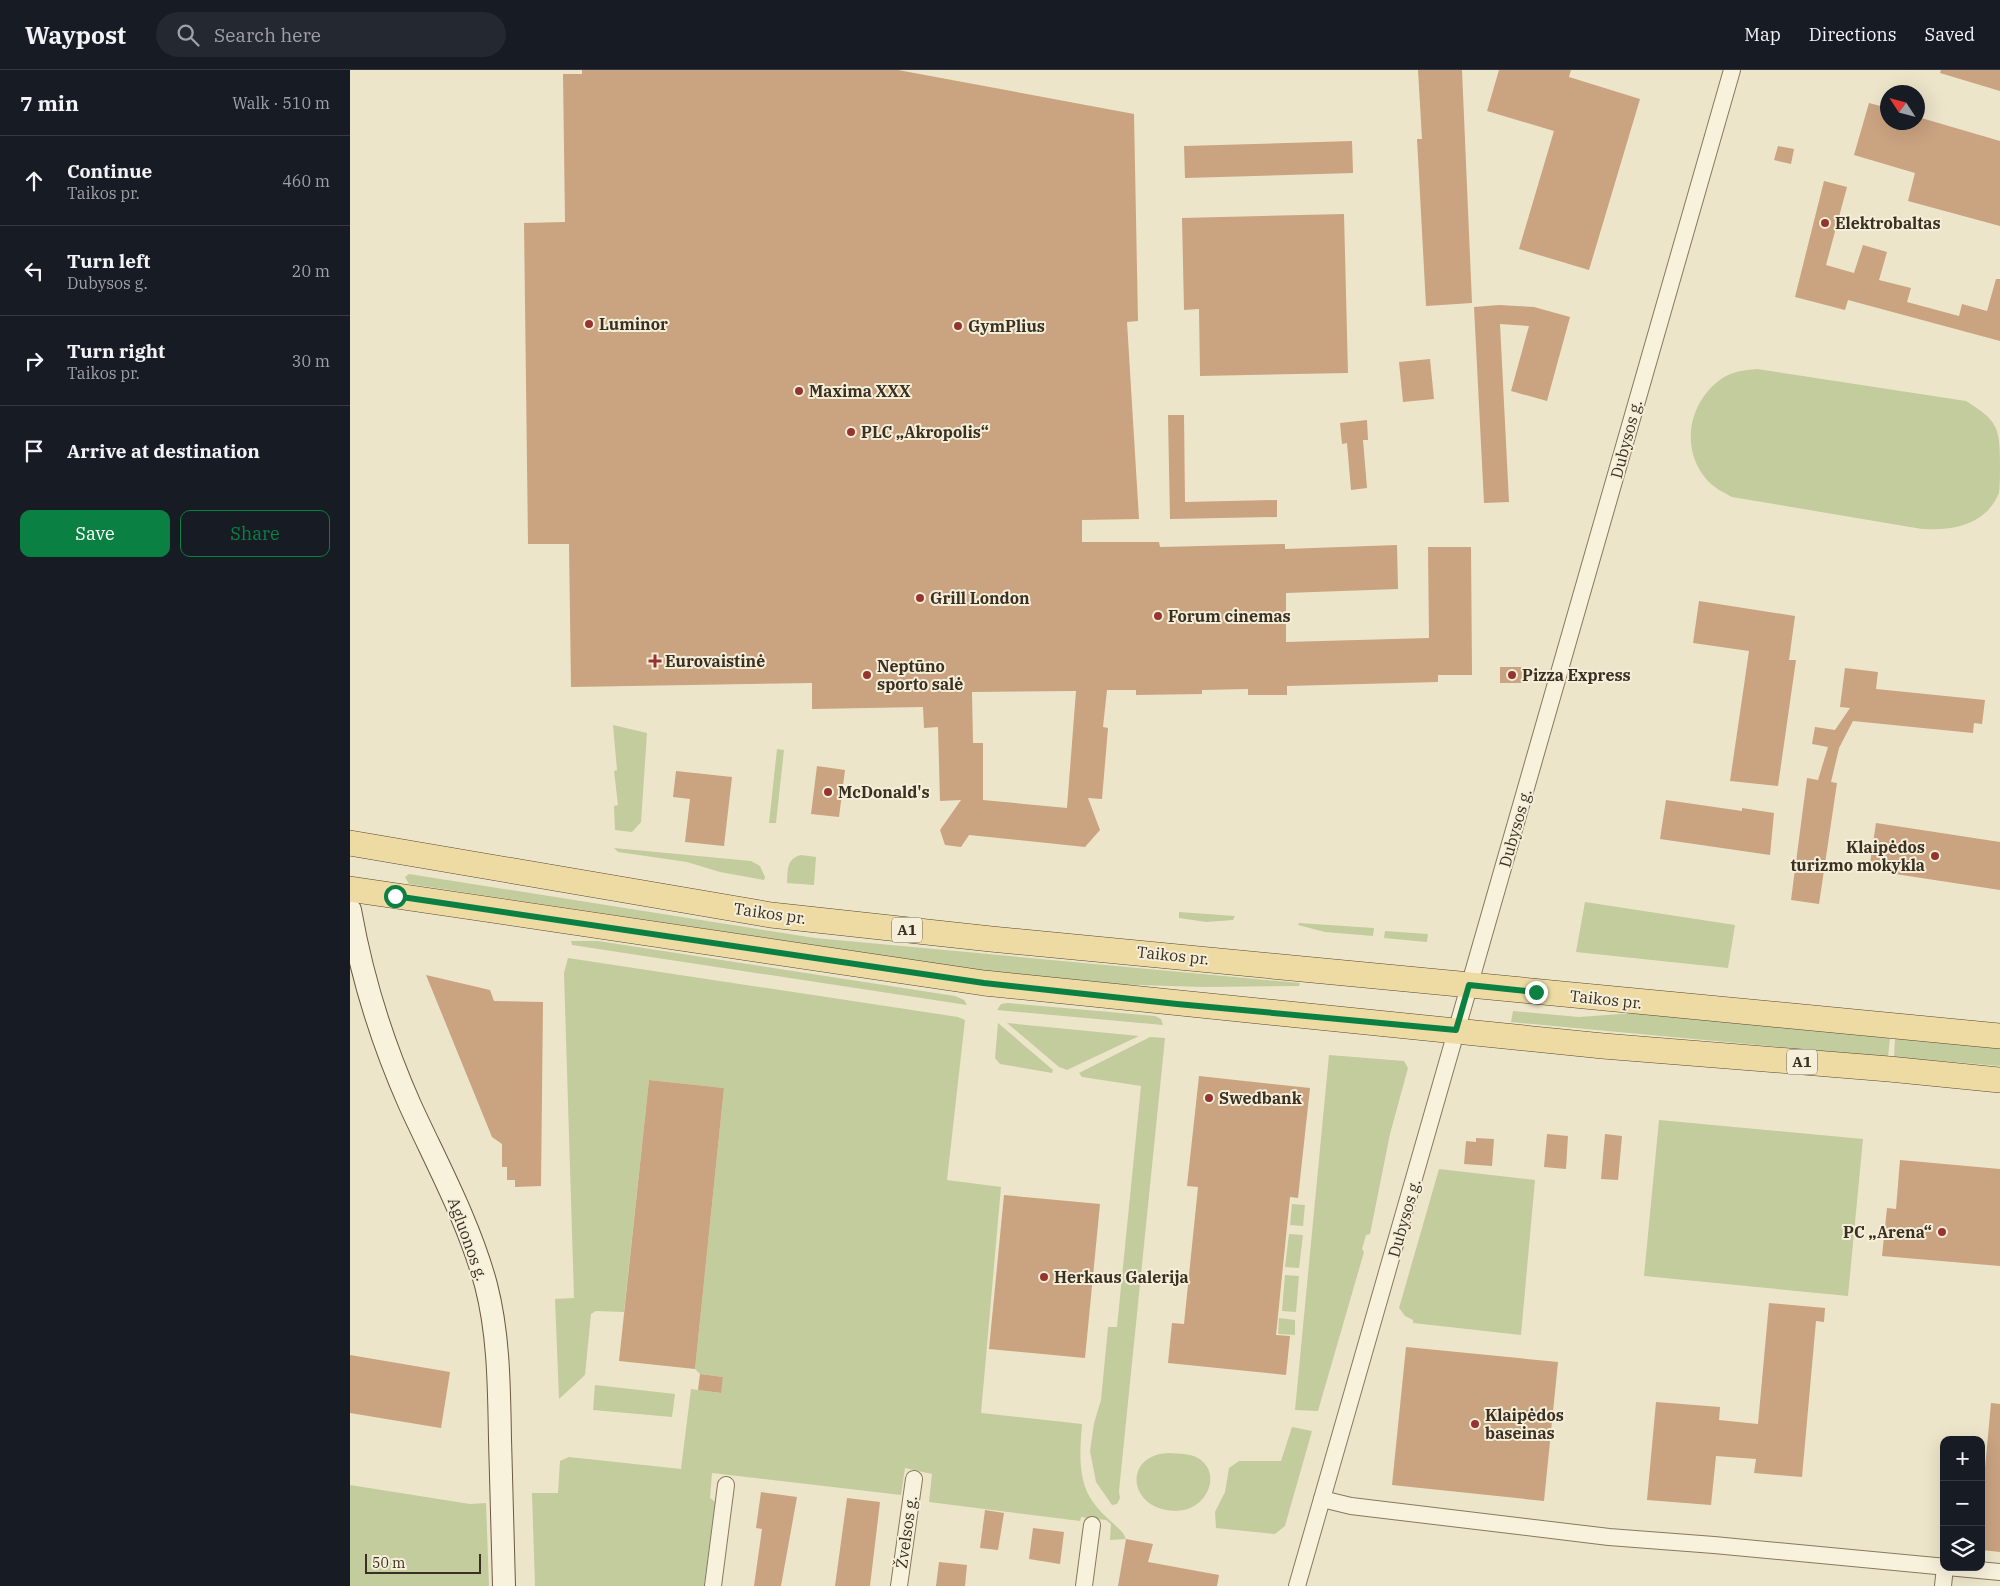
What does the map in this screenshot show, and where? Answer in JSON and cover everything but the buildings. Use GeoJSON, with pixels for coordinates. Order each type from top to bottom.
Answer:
{"type":"FeatureCollection","features":[{"type":"Feature","properties":{"kind":"main road","name":"Taikos pr."},"geometry":{"type":"LineString","coordinates":[[350,843],[771,914],[991,939],[2000,1036]]}},
{"type":"Feature","properties":{"kind":"main road","name":"A1"},"geometry":{"type":"LineString","coordinates":[[350,889],[984,983],[1177,1004],[1648,1050],[1889,1069],[2000,1080]]}},
{"type":"Feature","properties":{"kind":"main road","name":"Agluonos g."},"geometry":{"type":"LineString","coordinates":[[350,910],[355,943],[371,1002],[384,1038],[410,1105],[464,1220],[486,1286],[492,1318],[499,1398],[504,1586]]}},
{"type":"Feature","properties":{"kind":"street","name":"Dubysos g."},"geometry":{"type":"LineString","coordinates":[[1297,1586],[1732,70]]}},
{"type":"Feature","properties":{"kind":"street","name":"Žvelsos g."},"geometry":{"type":"LineString","coordinates":[[899,1586],[914,1479]]}},
{"type":"Feature","properties":{"kind":"street"},"geometry":{"type":"LineString","coordinates":[[713,1586],[726,1485]]}},
{"type":"Feature","properties":{"kind":"street"},"geometry":{"type":"LineString","coordinates":[[1322,1499],[1351,1506],[1609,1537],[1714,1545],[1940,1568]]}},
{"type":"Feature","properties":{"kind":"street"},"geometry":{"type":"LineString","coordinates":[[1084,1586],[1092,1525]]}},
{"type":"Feature","properties":{"kind":"street"},"geometry":{"type":"LineString","coordinates":[[1943,1586],[1945,1571]]}},
{"type":"Feature","properties":{"kind":"street"},"geometry":{"type":"LineString","coordinates":[[1985,1571],[2000,1572]]}},
{"type":"Feature","properties":{"kind":"green space"},"geometry":{"type":"Polygon","coordinates":[[[1757,369],[1966,401],[1990,419],[1995,426],[2000,451],[1999,493],[1986,512],[1967,524],[1945,529],[1922,529],[1732,497],[1722,492],[1707,480],[1698,467],[1693,453],[1692,424],[1704,396],[1714,385],[1730,374],[1757,369]]]}},
{"type":"Feature","properties":{"kind":"green space"},"geometry":{"type":"Polygon","coordinates":[[[613,725],[647,733],[641,822],[632,832],[615,830],[614,806],[618,805],[614,771],[617,770],[613,725]]]}},
{"type":"Feature","properties":{"kind":"green space"},"geometry":{"type":"Polygon","coordinates":[[[777,749],[784,750],[776,823],[769,823],[777,749]]]}},
{"type":"Feature","properties":{"kind":"green space"},"geometry":{"type":"Polygon","coordinates":[[[614,848],[751,861],[760,866],[765,877],[764,880],[720,872],[687,862],[618,852],[614,848]]]}},
{"type":"Feature","properties":{"kind":"green space"},"geometry":{"type":"Polygon","coordinates":[[[801,855],[816,857],[814,885],[787,883],[790,862],[801,855]]]}},
{"type":"Feature","properties":{"kind":"green space"},"geometry":{"type":"Polygon","coordinates":[[[409,874],[815,938],[1300,983],[1299,986],[1204,987],[1107,984],[985,971],[409,884],[405,877],[409,874]]]}},
{"type":"Feature","properties":{"kind":"green space"},"geometry":{"type":"Polygon","coordinates":[[[1585,902],[1735,925],[1728,968],[1576,952],[1585,902]]]}},
{"type":"Feature","properties":{"kind":"green space"},"geometry":{"type":"Polygon","coordinates":[[[1179,912],[1235,916],[1233,920],[1206,922],[1179,918],[1179,912]]]}},
{"type":"Feature","properties":{"kind":"green space"},"geometry":{"type":"Polygon","coordinates":[[[1299,923],[1374,928],[1373,936],[1325,932],[1298,925],[1299,923]]]}},
{"type":"Feature","properties":{"kind":"green space"},"geometry":{"type":"Polygon","coordinates":[[[1385,931],[1428,934],[1427,942],[1384,938],[1385,931]]]}},
{"type":"Feature","properties":{"kind":"green space"},"geometry":{"type":"Polygon","coordinates":[[[571,941],[598,941],[955,996],[964,1000],[967,1005],[572,945],[571,941]]]}},
{"type":"Feature","properties":{"kind":"green space"},"geometry":{"type":"Polygon","coordinates":[[[568,958],[958,1017],[965,1020],[947,1180],[1001,1187],[981,1413],[1082,1424],[1081,1464],[1084,1484],[1096,1506],[1123,1533],[1126,1539],[1110,1540],[1111,1524],[1106,1520],[1081,1517],[1080,1521],[929,1502],[932,1474],[905,1468],[901,1495],[712,1473],[710,1498],[715,1502],[704,1586],[535,1586],[532,1493],[558,1493],[560,1461],[569,1457],[681,1469],[691,1389],[720,1393],[723,1377],[700,1374],[695,1369],[724,1088],[649,1080],[624,1312],[596,1311],[591,1314],[585,1375],[559,1399],[555,1299],[574,1298],[564,973],[568,958]]]}},
{"type":"Feature","properties":{"kind":"green space"},"geometry":{"type":"Polygon","coordinates":[[[1008,1003],[1155,1016],[1161,1019],[1163,1025],[997,1010],[1001,1004],[1008,1003]]]}},
{"type":"Feature","properties":{"kind":"green space"},"geometry":{"type":"Polygon","coordinates":[[[1513,1011],[1579,1017],[1634,1013],[1890,1037],[1888,1057],[1511,1022],[1513,1011]]]}},
{"type":"Feature","properties":{"kind":"green space"},"geometry":{"type":"Polygon","coordinates":[[[998,1023],[1053,1070],[1052,1073],[1000,1064],[995,1058],[998,1023]]]}},
{"type":"Feature","properties":{"kind":"green space"},"geometry":{"type":"Polygon","coordinates":[[[1007,1023],[1139,1036],[1067,1070],[1059,1067],[1007,1023]]]}},
{"type":"Feature","properties":{"kind":"green space"},"geometry":{"type":"Polygon","coordinates":[[[1150,1037],[1165,1038],[1119,1491],[1120,1498],[1117,1504],[1112,1505],[1096,1482],[1090,1451],[1094,1423],[1101,1400],[1108,1327],[1117,1327],[1141,1086],[1082,1077],[1079,1073],[1150,1037]]]}},
{"type":"Feature","properties":{"kind":"green space"},"geometry":{"type":"Polygon","coordinates":[[[1895,1038],[2000,1048],[2000,1066],[1894,1057],[1895,1038]]]}},
{"type":"Feature","properties":{"kind":"green space"},"geometry":{"type":"Polygon","coordinates":[[[1329,1055],[1404,1061],[1408,1068],[1390,1134],[1370,1234],[1366,1235],[1362,1249],[1364,1252],[1318,1411],[1295,1410],[1329,1055]]]}},
{"type":"Feature","properties":{"kind":"green space"},"geometry":{"type":"Polygon","coordinates":[[[1659,1120],[1863,1139],[1848,1296],[1644,1276],[1659,1120]]]}},
{"type":"Feature","properties":{"kind":"green space"},"geometry":{"type":"Polygon","coordinates":[[[1439,1169],[1535,1180],[1521,1335],[1413,1323],[1413,1320],[1405,1316],[1399,1308],[1439,1169]]]}},
{"type":"Feature","properties":{"kind":"green space"},"geometry":{"type":"Polygon","coordinates":[[[1292,1204],[1305,1205],[1303,1226],[1290,1225],[1292,1204]]]}},
{"type":"Feature","properties":{"kind":"green space"},"geometry":{"type":"Polygon","coordinates":[[[1289,1234],[1303,1235],[1299,1268],[1285,1267],[1289,1234]]]}},
{"type":"Feature","properties":{"kind":"green space"},"geometry":{"type":"Polygon","coordinates":[[[1285,1275],[1299,1276],[1296,1312],[1282,1311],[1285,1275]]]}},
{"type":"Feature","properties":{"kind":"green space"},"geometry":{"type":"Polygon","coordinates":[[[1279,1318],[1295,1320],[1295,1335],[1278,1334],[1279,1318]]]}},
{"type":"Feature","properties":{"kind":"green space"},"geometry":{"type":"Polygon","coordinates":[[[595,1385],[675,1394],[672,1417],[593,1410],[595,1385]]]}},
{"type":"Feature","properties":{"kind":"green space"},"geometry":{"type":"Polygon","coordinates":[[[1292,1427],[1312,1431],[1285,1526],[1275,1534],[1216,1528],[1215,1512],[1225,1492],[1229,1468],[1239,1461],[1281,1461],[1292,1427]]]}},
{"type":"Feature","properties":{"kind":"green space"},"geometry":{"type":"Polygon","coordinates":[[[1168,1453],[1194,1456],[1201,1460],[1210,1474],[1208,1490],[1204,1497],[1199,1503],[1184,1510],[1166,1510],[1152,1505],[1142,1496],[1137,1486],[1137,1474],[1142,1464],[1152,1457],[1168,1453]]]}},
{"type":"Feature","properties":{"kind":"green space"},"geometry":{"type":"Polygon","coordinates":[[[350,1485],[470,1504],[486,1503],[489,1586],[350,1586],[350,1485]]]}},
{"type":"Feature","properties":{"kind":"place","name":"Elektrobaltas"},"geometry":{"type":"Point","coordinates":[1825,223]}},
{"type":"Feature","properties":{"kind":"place","name":"Luminor"},"geometry":{"type":"Point","coordinates":[589,324]}},
{"type":"Feature","properties":{"kind":"place","name":"GymPlius"},"geometry":{"type":"Point","coordinates":[958,326]}},
{"type":"Feature","properties":{"kind":"place","name":"Maxima XXX"},"geometry":{"type":"Point","coordinates":[799,391]}},
{"type":"Feature","properties":{"kind":"place","name":"PLC „Akropolis“"},"geometry":{"type":"Point","coordinates":[851,432]}},
{"type":"Feature","properties":{"kind":"place","name":"Grill London"},"geometry":{"type":"Point","coordinates":[920,598]}},
{"type":"Feature","properties":{"kind":"place","name":"Forum cinemas"},"geometry":{"type":"Point","coordinates":[1158,616]}},
{"type":"Feature","properties":{"kind":"place","name":"Eurovaistinė"},"geometry":{"type":"Point","coordinates":[655,661]}},
{"type":"Feature","properties":{"kind":"place","name":"Neptūno sporto salė"},"geometry":{"type":"Point","coordinates":[867,675]}},
{"type":"Feature","properties":{"kind":"place","name":"Pizza Express"},"geometry":{"type":"Point","coordinates":[1512,675]}},
{"type":"Feature","properties":{"kind":"place","name":"McDonald's"},"geometry":{"type":"Point","coordinates":[828,792]}},
{"type":"Feature","properties":{"kind":"place","name":"Klaipėdos turizmo mokykla"},"geometry":{"type":"Point","coordinates":[1935,856]}},
{"type":"Feature","properties":{"kind":"place","name":"Swedbank"},"geometry":{"type":"Point","coordinates":[1209,1098]}},
{"type":"Feature","properties":{"kind":"place","name":"PC „Arena“"},"geometry":{"type":"Point","coordinates":[1942,1232]}},
{"type":"Feature","properties":{"kind":"place","name":"Herkaus Galerija"},"geometry":{"type":"Point","coordinates":[1044,1277]}},
{"type":"Feature","properties":{"kind":"place","name":"Klaipėdos baseinas"},"geometry":{"type":"Point","coordinates":[1475,1424]}},
{"type":"Feature","properties":{"kind":"route"},"geometry":{"type":"LineString","coordinates":[[395,896],[984,983],[1177,1004],[1456,1030],[1469,985],[1536,992]]}}]}
